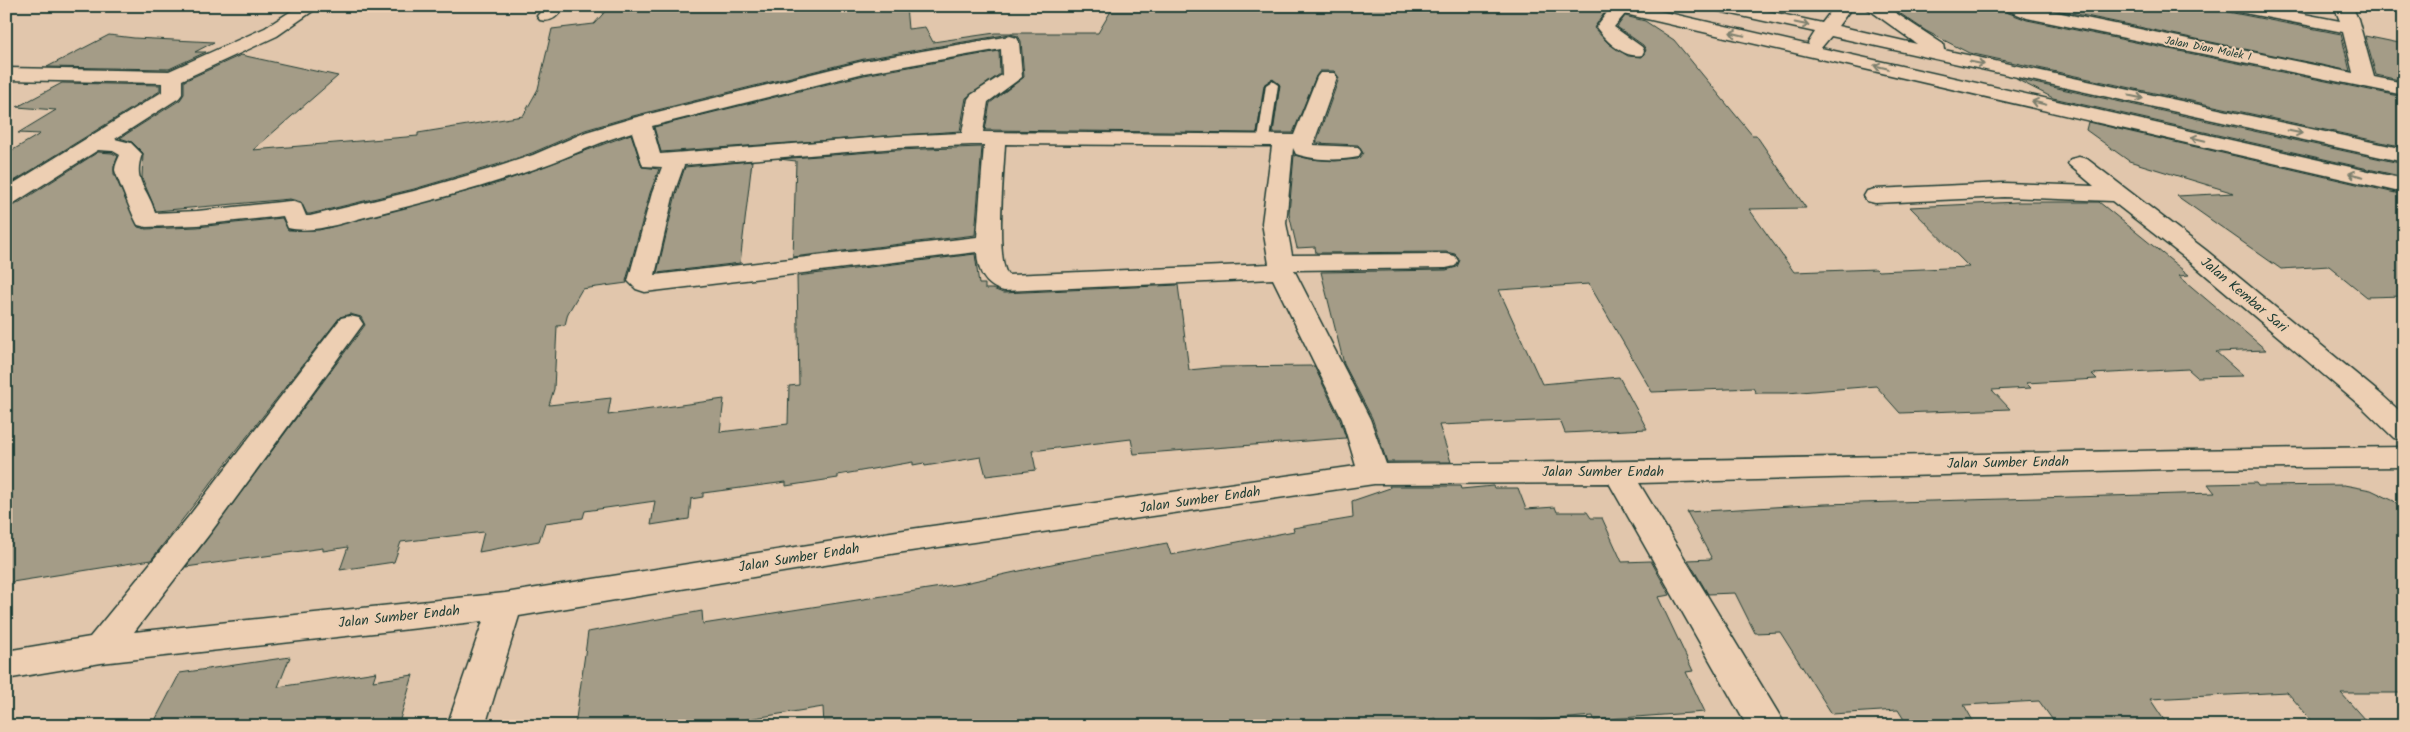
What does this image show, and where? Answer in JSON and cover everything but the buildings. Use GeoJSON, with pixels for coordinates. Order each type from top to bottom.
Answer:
{"type":"FeatureCollection","features":[{"type":"Feature","properties":{"kind":"street"},"geometry":{"type":"LineString","coordinates":[[6,74],[79,77],[172,77],[271,32],[310,6]]}},
{"type":"Feature","properties":{"kind":"street"},"geometry":{"type":"LineString","coordinates":[[1720,6],[2404,156]]}},
{"type":"Feature","properties":{"kind":"street"},"geometry":{"type":"LineString","coordinates":[[1812,52],[1844,6]]}},
{"type":"Feature","properties":{"kind":"street"},"geometry":{"type":"LineString","coordinates":[[1873,6],[1949,56]]}},
{"type":"Feature","properties":{"kind":"street","name":"Jalan Dian Molek I"},"geometry":{"type":"LineString","coordinates":[[2013,6],[2027,13],[2404,89]]}},
{"type":"Feature","properties":{"kind":"street"},"geometry":{"type":"LineString","coordinates":[[2234,6],[2350,28]]}},
{"type":"Feature","properties":{"kind":"street"},"geometry":{"type":"LineString","coordinates":[[2343,6],[2349,19],[2365,81]]}},
{"type":"Feature","properties":{"kind":"street"},"geometry":{"type":"LineString","coordinates":[[1635,51],[1610,34],[1605,27],[1617,7],[2404,186]]}},
{"type":"Feature","properties":{"kind":"street"},"geometry":{"type":"LineString","coordinates":[[93,143],[129,150],[131,154],[126,168],[128,182],[140,200],[146,220],[197,218],[290,208],[293,209],[296,223],[301,224],[406,201],[481,180],[551,156],[599,135],[640,122],[847,70],[970,47],[1010,42],[1012,77],[995,86],[978,99],[972,139]]}},
{"type":"Feature","properties":{"kind":"street"},"geometry":{"type":"LineString","coordinates":[[6,198],[172,94],[172,77]]}},
{"type":"Feature","properties":{"kind":"street"},"geometry":{"type":"LineString","coordinates":[[1327,78],[1283,141],[1274,222],[1278,256],[1356,419],[1374,474]]}},
{"type":"Feature","properties":{"kind":"street"},"geometry":{"type":"LineString","coordinates":[[640,122],[649,161],[887,143],[995,138],[1283,141],[1308,151],[1350,152]]}},
{"type":"Feature","properties":{"kind":"street"},"geometry":{"type":"LineString","coordinates":[[995,138],[989,243],[990,259],[995,276],[1004,283],[1282,267],[1446,261]]}},
{"type":"Feature","properties":{"kind":"street"},"geometry":{"type":"LineString","coordinates":[[675,160],[664,193],[641,281],[645,284],[989,243]]}},
{"type":"Feature","properties":{"kind":"street","name":"Jalan Kembar Sari"},"geometry":{"type":"LineString","coordinates":[[2079,164],[2198,256],[2373,402],[2404,431]]}},
{"type":"Feature","properties":{"kind":"street"},"geometry":{"type":"LineString","coordinates":[[1875,196],[2004,190],[2118,194]]}},
{"type":"Feature","properties":{"kind":"street"},"geometry":{"type":"LineString","coordinates":[[101,649],[200,524],[350,324]]}},
{"type":"Feature","properties":{"kind":"street","name":"Jalan Sumber Endah"},"geometry":{"type":"LineString","coordinates":[[6,664],[101,649],[505,606],[897,542],[1257,493],[1374,474],[1618,473],[2171,459],[2404,457]]}},
{"type":"Feature","properties":{"kind":"street"},"geometry":{"type":"LineString","coordinates":[[1618,473],[1767,726]]}},
{"type":"Feature","properties":{"kind":"street"},"geometry":{"type":"LineString","coordinates":[[466,726],[505,606]]}},
{"type":"Feature","properties":{"kind":"lane"},"geometry":{"type":"LineString","coordinates":[[1272,84],[1283,141]]}}]}
